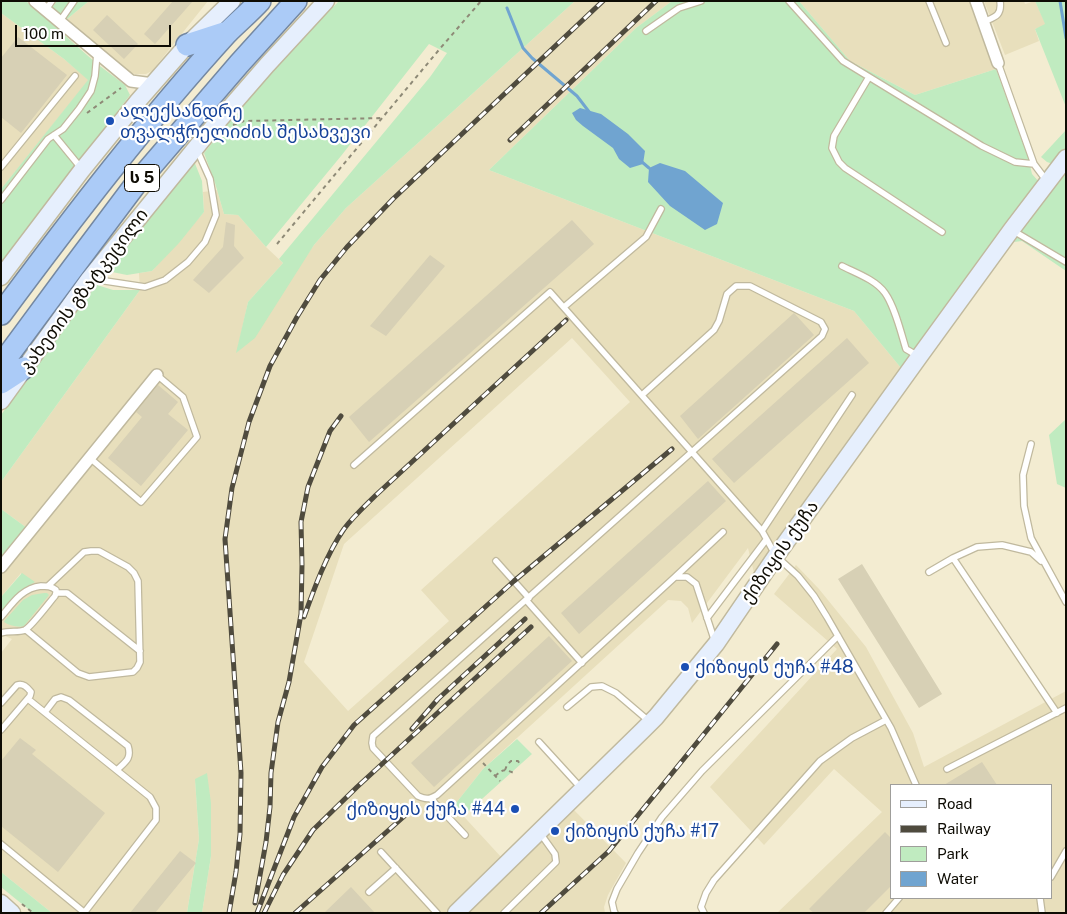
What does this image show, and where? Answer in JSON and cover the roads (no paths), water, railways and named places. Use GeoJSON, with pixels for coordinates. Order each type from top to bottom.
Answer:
{"type":"FeatureCollection","features":[{"type":"Feature","properties":{"kind":"highway","name":"ს 5"},"geometry":{"type":"LineString","coordinates":[[1,314],[71,220],[160,110],[229,31],[260,1]]}},
{"type":"Feature","properties":{"kind":"highway","name":"კახეთის გზატკეცილი"},"geometry":{"type":"LineString","coordinates":[[1,365],[135,185],[296,1]]}},
{"type":"Feature","properties":{"kind":"highway"},"geometry":{"type":"LineString","coordinates":[[188,45],[229,31]]}},
{"type":"Feature","properties":{"kind":"highway"},"geometry":{"type":"LineString","coordinates":[[1,383],[24,368]]}},
{"type":"Feature","properties":{"kind":"street"},"geometry":{"type":"LineString","coordinates":[[35,1],[49,6],[60,21],[131,80],[153,84]]}},
{"type":"Feature","properties":{"kind":"street"},"geometry":{"type":"LineString","coordinates":[[1,277],[82,170],[138,101],[188,45],[232,1]]}},
{"type":"Feature","properties":{"kind":"street","name":"კახეთის გზატკეცილი"},"geometry":{"type":"LineString","coordinates":[[1,401],[89,279],[196,148],[261,72],[326,1]]}},
{"type":"Feature","properties":{"kind":"street"},"geometry":{"type":"LineString","coordinates":[[976,1],[998,63]]}},
{"type":"Feature","properties":{"kind":"street"},"geometry":{"type":"LineString","coordinates":[[131,80],[138,101]]}},
{"type":"Feature","properties":{"kind":"street","name":"ქიზიყის ქუჩა"},"geometry":{"type":"LineString","coordinates":[[456,913],[651,723],[716,644],[776,556],[1012,229],[1066,158]]}},
{"type":"Feature","properties":{"kind":"street"},"geometry":{"type":"LineString","coordinates":[[1,567],[157,375]]}},
{"type":"Feature","properties":{"kind":"street"},"geometry":{"type":"LineString","coordinates":[[1,903],[12,913]]}},
{"type":"Feature","properties":{"kind":"lane"},"geometry":{"type":"LineString","coordinates":[[60,21],[74,1]]}},
{"type":"Feature","properties":{"kind":"lane"},"geometry":{"type":"LineString","coordinates":[[646,31],[679,8],[701,1]]}},
{"type":"Feature","properties":{"kind":"lane"},"geometry":{"type":"LineString","coordinates":[[789,1],[843,61],[982,146],[1015,162],[1034,164]]}},
{"type":"Feature","properties":{"kind":"lane"},"geometry":{"type":"LineString","coordinates":[[929,1],[946,43]]}},
{"type":"Feature","properties":{"kind":"lane"},"geometry":{"type":"LineString","coordinates":[[983,22],[998,16],[1000,1]]}},
{"type":"Feature","properties":{"kind":"lane"},"geometry":{"type":"LineString","coordinates":[[1,200],[48,139],[63,129],[91,91],[95,76],[97,52]]}},
{"type":"Feature","properties":{"kind":"lane"},"geometry":{"type":"LineString","coordinates":[[998,63],[1034,164],[1048,182]]}},
{"type":"Feature","properties":{"kind":"lane"},"geometry":{"type":"LineString","coordinates":[[1,167],[75,76]]}},
{"type":"Feature","properties":{"kind":"lane"},"geometry":{"type":"LineString","coordinates":[[869,77],[834,136],[832,148],[839,162],[845,168],[942,232]]}},
{"type":"Feature","properties":{"kind":"lane"},"geometry":{"type":"LineString","coordinates":[[54,135],[82,170]]}},
{"type":"Feature","properties":{"kind":"lane"},"geometry":{"type":"LineString","coordinates":[[89,279],[144,286],[166,280],[188,262],[204,242],[216,215],[210,179],[196,148]]}},
{"type":"Feature","properties":{"kind":"lane"},"geometry":{"type":"LineString","coordinates":[[564,307],[646,237],[661,209]]}},
{"type":"Feature","properties":{"kind":"lane"},"geometry":{"type":"LineString","coordinates":[[1012,229],[1066,262]]}},
{"type":"Feature","properties":{"kind":"lane"},"geometry":{"type":"LineString","coordinates":[[842,266],[869,279],[885,293],[896,315],[906,349],[920,357]]}},
{"type":"Feature","properties":{"kind":"lane"},"geometry":{"type":"LineString","coordinates":[[642,395],[714,330],[728,294],[736,286],[750,286],[821,322],[825,328],[822,336],[374,736],[372,743],[374,748],[418,796],[431,799],[724,532]]}},
{"type":"Feature","properties":{"kind":"lane"},"geometry":{"type":"LineString","coordinates":[[354,465],[550,292],[762,531],[776,556],[798,576],[814,596],[886,720],[916,784]]}},
{"type":"Feature","properties":{"kind":"lane"},"geometry":{"type":"LineString","coordinates":[[90,458],[141,502],[197,438],[183,397],[157,375]]}},
{"type":"Feature","properties":{"kind":"lane"},"geometry":{"type":"LineString","coordinates":[[762,531],[852,395]]}},
{"type":"Feature","properties":{"kind":"lane"},"geometry":{"type":"LineString","coordinates":[[1031,444],[1023,475],[1024,506],[1031,538],[1066,602]]}},
{"type":"Feature","properties":{"kind":"lane"},"geometry":{"type":"LineString","coordinates":[[707,618],[766,540]]}},
{"type":"Feature","properties":{"kind":"lane"},"geometry":{"type":"LineString","coordinates":[[929,572],[953,558],[978,547],[1002,545],[1031,552],[1046,565]]}},
{"type":"Feature","properties":{"kind":"lane"},"geometry":{"type":"LineString","coordinates":[[26,630],[78,673],[89,677],[133,672],[138,668],[140,651],[138,581],[128,567],[99,551],[84,552],[48,586]]}},
{"type":"Feature","properties":{"kind":"lane"},"geometry":{"type":"LineString","coordinates":[[953,558],[1056,713]]}},
{"type":"Feature","properties":{"kind":"lane"},"geometry":{"type":"LineString","coordinates":[[496,561],[582,663]]}},
{"type":"Feature","properties":{"kind":"lane"},"geometry":{"type":"LineString","coordinates":[[675,577],[686,577],[696,584],[716,644]]}},
{"type":"Feature","properties":{"kind":"lane"},"geometry":{"type":"LineString","coordinates":[[1,617],[30,588],[48,586],[54,588],[56,593]]}},
{"type":"Feature","properties":{"kind":"lane"},"geometry":{"type":"LineString","coordinates":[[1,634],[9,631],[26,630],[56,593]]}},
{"type":"Feature","properties":{"kind":"lane"},"geometry":{"type":"LineString","coordinates":[[56,593],[67,593],[140,651]]}},
{"type":"Feature","properties":{"kind":"lane"},"geometry":{"type":"LineString","coordinates":[[616,913],[612,902],[617,889],[662,817],[702,770],[838,636]]}},
{"type":"Feature","properties":{"kind":"lane"},"geometry":{"type":"LineString","coordinates":[[1,703],[17,685],[25,686],[30,692],[28,699],[1,730]]}},
{"type":"Feature","properties":{"kind":"lane"},"geometry":{"type":"LineString","coordinates":[[567,708],[591,687],[602,686],[616,694],[651,723]]}},
{"type":"Feature","properties":{"kind":"lane"},"geometry":{"type":"LineString","coordinates":[[45,712],[55,698],[69,700],[128,746],[129,758],[117,770]]}},
{"type":"Feature","properties":{"kind":"lane"},"geometry":{"type":"LineString","coordinates":[[1,844],[84,913],[156,820],[156,808],[150,797],[28,699]]}},
{"type":"Feature","properties":{"kind":"lane"},"geometry":{"type":"LineString","coordinates":[[947,769],[1066,708]]}},
{"type":"Feature","properties":{"kind":"lane"},"geometry":{"type":"LineString","coordinates":[[704,913],[701,907],[706,893],[714,880],[820,761],[852,738],[886,720]]}},
{"type":"Feature","properties":{"kind":"lane"},"geometry":{"type":"LineString","coordinates":[[539,742],[583,790]]}},
{"type":"Feature","properties":{"kind":"lane"},"geometry":{"type":"LineString","coordinates":[[431,799],[465,835]]}},
{"type":"Feature","properties":{"kind":"lane"},"geometry":{"type":"LineString","coordinates":[[504,913],[556,862],[555,854],[540,832]]}},
{"type":"Feature","properties":{"kind":"lane"},"geometry":{"type":"LineString","coordinates":[[1052,875],[1066,851]]}},
{"type":"Feature","properties":{"kind":"lane"},"geometry":{"type":"LineString","coordinates":[[381,852],[436,913]]}},
{"type":"Feature","properties":{"kind":"lane"},"geometry":{"type":"LineString","coordinates":[[370,892],[396,868]]}},
{"type":"Feature","properties":{"kind":"lane"},"geometry":{"type":"LineString","coordinates":[[886,913],[898,899]]}},
{"type":"Feature","properties":{"kind":"lane"},"geometry":{"type":"LineString","coordinates":[[1040,899],[1042,913]]}},
{"type":"Feature","properties":{"kind":"water"},"geometry":{"type":"Polygon","coordinates":[[[580,108],[601,114],[628,134],[645,151],[643,164],[630,168],[619,159],[613,148],[576,120],[572,113],[580,108]]]}},
{"type":"Feature","properties":{"kind":"water"},"geometry":{"type":"Polygon","coordinates":[[[660,163],[685,171],[723,203],[717,224],[705,230],[670,206],[648,182],[649,168],[660,163]]]}},
{"type":"Feature","properties":{"kind":"waterway"},"geometry":{"type":"LineString","coordinates":[[1060,1],[1066,38]]}},
{"type":"Feature","properties":{"kind":"waterway"},"geometry":{"type":"LineString","coordinates":[[507,8],[523,48],[577,96],[590,113]]}},
{"type":"Feature","properties":{"kind":"waterway"},"geometry":{"type":"LineString","coordinates":[[642,162],[649,168]]}},
{"type":"Feature","properties":{"kind":"railway"},"geometry":{"type":"LineString","coordinates":[[229,913],[240,834],[241,773],[225,539],[232,488],[249,422],[270,366],[320,280],[347,247],[393,199],[603,1]]}},
{"type":"Feature","properties":{"kind":"railway"},"geometry":{"type":"LineString","coordinates":[[510,140],[656,1]]}},
{"type":"Feature","properties":{"kind":"railway"},"geometry":{"type":"LineString","coordinates":[[304,617],[327,560],[351,520],[566,320]]}},
{"type":"Feature","properties":{"kind":"railway"},"geometry":{"type":"LineString","coordinates":[[255,903],[266,842],[271,773],[278,722],[289,682],[301,614],[301,522],[308,487],[330,431],[341,416]]}},
{"type":"Feature","properties":{"kind":"railway"},"geometry":{"type":"LineString","coordinates":[[257,913],[294,817],[322,767],[354,725],[514,581],[672,449]]}},
{"type":"Feature","properties":{"kind":"railway"},"geometry":{"type":"LineString","coordinates":[[412,729],[438,699],[525,619]]}},
{"type":"Feature","properties":{"kind":"railway"},"geometry":{"type":"LineString","coordinates":[[264,913],[283,875],[313,830],[531,627]]}},
{"type":"Feature","properties":{"kind":"railway"},"geometry":{"type":"LineString","coordinates":[[541,913],[609,851],[777,644]]}},
{"type":"Feature","properties":{"kind":"railway"},"geometry":{"type":"LineString","coordinates":[[295,913],[409,812]]}},
{"type":"Feature","properties":{"kind":"place","name":"ალექსანდრე თვალჭრელიძის შესახვევი"},"geometry":{"type":"Point","coordinates":[110,121]}},
{"type":"Feature","properties":{"kind":"place","name":"ქიზიყის ქუჩა #48"},"geometry":{"type":"Point","coordinates":[685,667]}},
{"type":"Feature","properties":{"kind":"place","name":"ქიზიყის ქუჩა #44"},"geometry":{"type":"Point","coordinates":[515,809]}},
{"type":"Feature","properties":{"kind":"place","name":"ქიზიყის ქუჩა #17"},"geometry":{"type":"Point","coordinates":[555,831]}}]}
